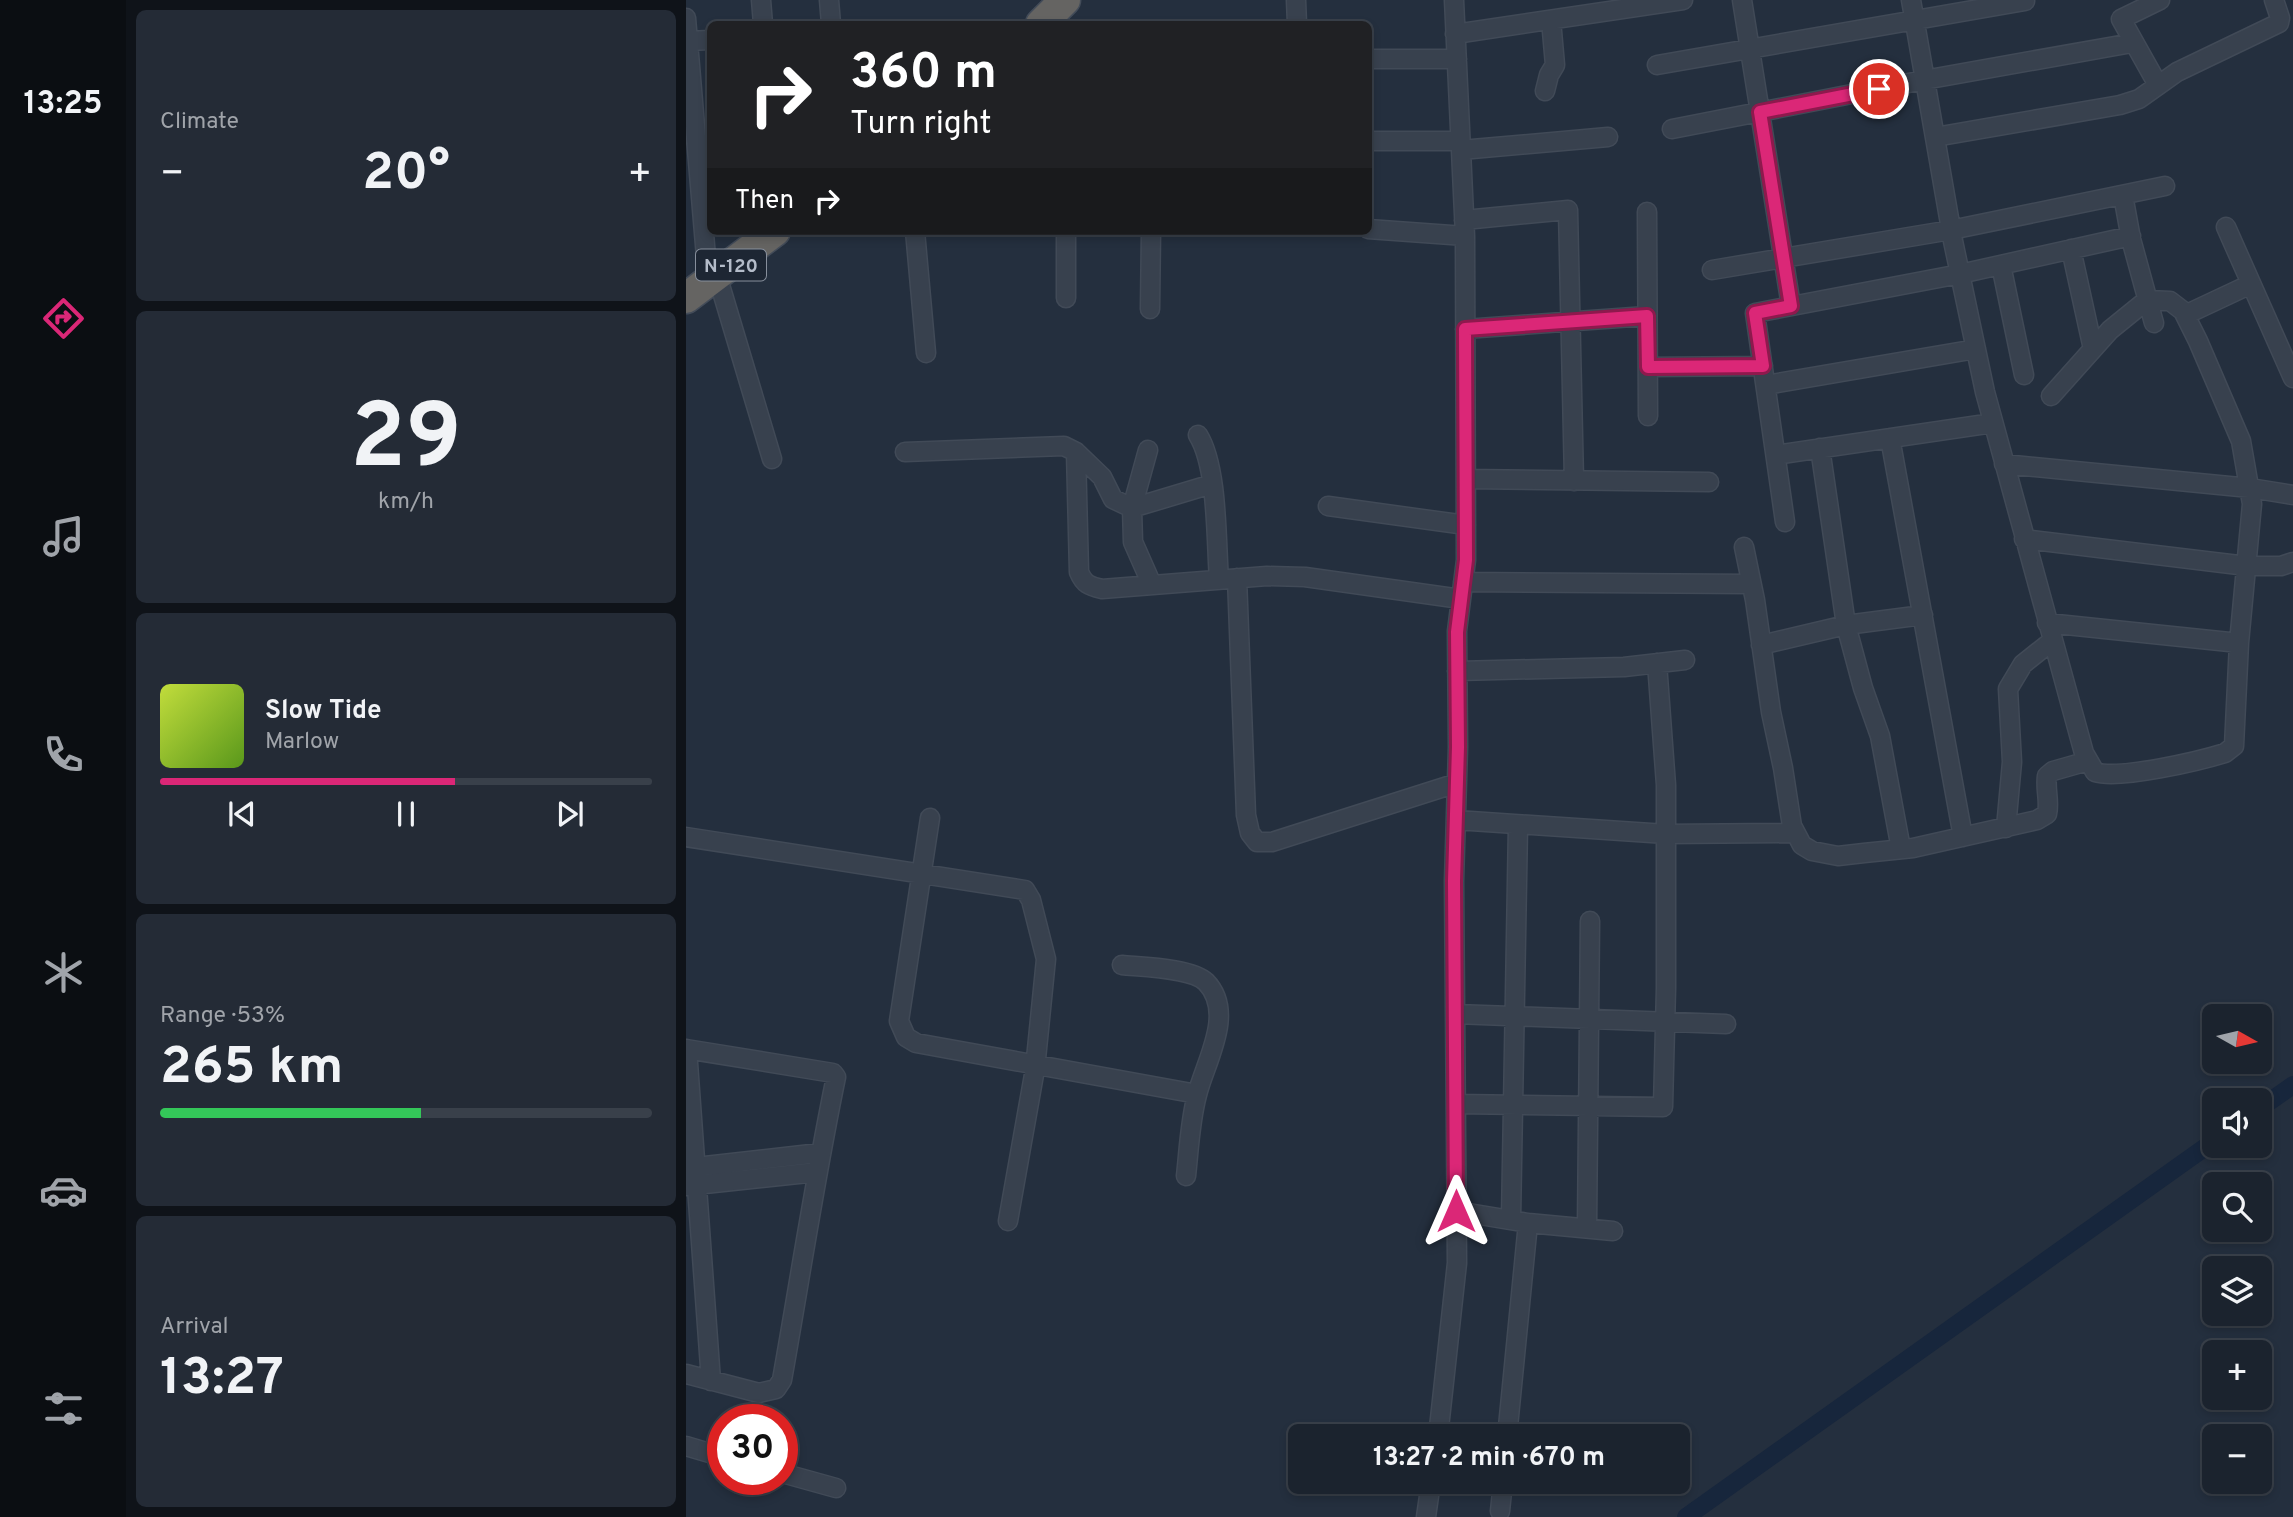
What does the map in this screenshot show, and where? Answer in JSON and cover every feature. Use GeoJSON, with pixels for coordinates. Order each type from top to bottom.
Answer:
{"type":"FeatureCollection","features":[{"type":"Feature","properties":{"kind":"highway"},"geometry":{"type":"LineString","coordinates":[[1044,21],[1065,0]]}},
{"type":"Feature","properties":{"kind":"highway","name":"N-120"},"geometry":{"type":"LineString","coordinates":[[704,285],[770,235]]}},
{"type":"Feature","properties":{"kind":"street"},"geometry":{"type":"LineString","coordinates":[[761,0],[763,21]]}},
{"type":"Feature","properties":{"kind":"street"},"geometry":{"type":"LineString","coordinates":[[829,0],[831,21]]}},
{"type":"Feature","properties":{"kind":"street"},"geometry":{"type":"LineString","coordinates":[[1296,0],[1297,21]]}},
{"type":"Feature","properties":{"kind":"street"},"geometry":{"type":"LineString","coordinates":[[1439,1424],[1457,1263],[1454,881],[1457,632],[1466,560],[1464,228],[1454,0]]}},
{"type":"Feature","properties":{"kind":"street"},"geometry":{"type":"LineString","coordinates":[[1455,34],[1683,0]]}},
{"type":"Feature","properties":{"kind":"street"},"geometry":{"type":"LineString","coordinates":[[1742,0],[1791,306]]}},
{"type":"Feature","properties":{"kind":"street"},"geometry":{"type":"LineString","coordinates":[[1911,0],[1951,230],[1993,423],[2052,641],[2088,761],[2095,772],[2116,774],[2225,753],[2234,746],[2239,643],[2252,504],[2241,441],[2185,315],[2169,301],[2147,300],[2110,330],[2051,396]]}},
{"type":"Feature","properties":{"kind":"street"},"geometry":{"type":"LineString","coordinates":[[2158,85],[2132,43],[2121,19],[2160,0]]}},
{"type":"Feature","properties":{"kind":"street"},"geometry":{"type":"LineString","coordinates":[[1935,137],[2120,105],[2139,99],[2177,72],[2279,23],[2274,0]]}},
{"type":"Feature","properties":{"kind":"street"},"geometry":{"type":"LineString","coordinates":[[1657,65],[2025,1]]}},
{"type":"Feature","properties":{"kind":"street"},"geometry":{"type":"LineString","coordinates":[[686,19],[694,198],[704,285],[772,459]]}},
{"type":"Feature","properties":{"kind":"street"},"geometry":{"type":"LineString","coordinates":[[1545,91],[1555,65],[1551,20]]}},
{"type":"Feature","properties":{"kind":"street"},"geometry":{"type":"LineString","coordinates":[[688,41],[707,40]]}},
{"type":"Feature","properties":{"kind":"street"},"geometry":{"type":"LineString","coordinates":[[1672,129],[2132,43]]}},
{"type":"Feature","properties":{"kind":"street"},"geometry":{"type":"LineString","coordinates":[[1372,59],[1457,59]]}},
{"type":"Feature","properties":{"kind":"street"},"geometry":{"type":"LineString","coordinates":[[1372,141],[1461,145],[1608,137]]}},
{"type":"Feature","properties":{"kind":"street"},"geometry":{"type":"LineString","coordinates":[[1712,270],[1951,230],[2165,186]]}},
{"type":"Feature","properties":{"kind":"street"},"geometry":{"type":"LineString","coordinates":[[2123,195],[2154,323]]}},
{"type":"Feature","properties":{"kind":"street"},"geometry":{"type":"LineString","coordinates":[[1372,229],[1464,228],[1568,210],[1574,481]]}},
{"type":"Feature","properties":{"kind":"street"},"geometry":{"type":"LineString","coordinates":[[1647,212],[1648,416]]}},
{"type":"Feature","properties":{"kind":"street"},"geometry":{"type":"LineString","coordinates":[[2226,227],[2293,378]]}},
{"type":"Feature","properties":{"kind":"street"},"geometry":{"type":"LineString","coordinates":[[915,235],[926,353]]}},
{"type":"Feature","properties":{"kind":"street"},"geometry":{"type":"LineString","coordinates":[[1066,235],[1066,298]]}},
{"type":"Feature","properties":{"kind":"street"},"geometry":{"type":"LineString","coordinates":[[1150,309],[1151,235]]}},
{"type":"Feature","properties":{"kind":"street"},"geometry":{"type":"LineString","coordinates":[[1785,522],[1755,313],[1960,274],[2131,236]]}},
{"type":"Feature","properties":{"kind":"street"},"geometry":{"type":"LineString","coordinates":[[2071,249],[2093,349]]}},
{"type":"Feature","properties":{"kind":"street"},"geometry":{"type":"LineString","coordinates":[[2001,265],[2024,374]]}},
{"type":"Feature","properties":{"kind":"street"},"geometry":{"type":"LineString","coordinates":[[2185,315],[2251,284]]}},
{"type":"Feature","properties":{"kind":"street"},"geometry":{"type":"LineString","coordinates":[[1465,329],[1647,316]]}},
{"type":"Feature","properties":{"kind":"street"},"geometry":{"type":"LineString","coordinates":[[1766,385],[1976,349]]}},
{"type":"Feature","properties":{"kind":"street"},"geometry":{"type":"LineString","coordinates":[[1648,367],[1763,366]]}},
{"type":"Feature","properties":{"kind":"street"},"geometry":{"type":"LineString","coordinates":[[1776,455],[1993,423]]}},
{"type":"Feature","properties":{"kind":"street"},"geometry":{"type":"LineString","coordinates":[[1198,435],[1206,447],[1228,579],[1246,815],[1250,833],[1257,842],[1272,842],[1457,783]]}},
{"type":"Feature","properties":{"kind":"street"},"geometry":{"type":"LineString","coordinates":[[1890,438],[1963,837]]}},
{"type":"Feature","properties":{"kind":"street"},"geometry":{"type":"LineString","coordinates":[[905,452],[1064,446],[1076,452],[1102,477],[1113,499],[1132,508],[1212,484]]}},
{"type":"Feature","properties":{"kind":"street"},"geometry":{"type":"LineString","coordinates":[[1820,449],[1846,625],[1863,688],[1880,736],[1901,849]]}},
{"type":"Feature","properties":{"kind":"street"},"geometry":{"type":"LineString","coordinates":[[1148,450],[1132,508],[1133,542],[1152,585]]}},
{"type":"Feature","properties":{"kind":"street"},"geometry":{"type":"LineString","coordinates":[[1076,452],[1079,572],[1083,582],[1102,589],[1267,576],[1462,590],[1751,584]]}},
{"type":"Feature","properties":{"kind":"street"},"geometry":{"type":"LineString","coordinates":[[2004,464],[2250,488],[2293,495]]}},
{"type":"Feature","properties":{"kind":"street"},"geometry":{"type":"LineString","coordinates":[[1466,479],[1709,482]]}},
{"type":"Feature","properties":{"kind":"street"},"geometry":{"type":"LineString","coordinates":[[1328,506],[1466,525]]}},
{"type":"Feature","properties":{"kind":"street"},"geometry":{"type":"LineString","coordinates":[[2024,539],[2247,566],[2281,566],[2293,562]]}},
{"type":"Feature","properties":{"kind":"street"},"geometry":{"type":"LineString","coordinates":[[1744,547],[1771,712],[1795,833],[1802,845],[1812,851],[1839,856],[1901,849],[2037,820],[2047,814],[2049,805],[2045,787],[2046,776],[2053,771],[2088,761]]}},
{"type":"Feature","properties":{"kind":"street"},"geometry":{"type":"LineString","coordinates":[[1761,645],[1846,625],[1923,615]]}},
{"type":"Feature","properties":{"kind":"street"},"geometry":{"type":"LineString","coordinates":[[2047,622],[2239,643]]}},
{"type":"Feature","properties":{"kind":"street"},"geometry":{"type":"LineString","coordinates":[[2006,828],[2012,762],[2008,689],[2023,664],[2052,641]]}},
{"type":"Feature","properties":{"kind":"street"},"geometry":{"type":"LineString","coordinates":[[1457,671],[1624,667],[1685,660]]}},
{"type":"Feature","properties":{"kind":"street"},"geometry":{"type":"LineString","coordinates":[[1456,1104],[1663,1107],[1666,1021],[1666,785],[1657,663]]}},
{"type":"Feature","properties":{"kind":"street"},"geometry":{"type":"LineString","coordinates":[[930,818],[899,1021],[906,1037],[916,1043],[1197,1094]]}},
{"type":"Feature","properties":{"kind":"street"},"geometry":{"type":"LineString","coordinates":[[1455,820],[1666,834],[1795,833]]}},
{"type":"Feature","properties":{"kind":"street"},"geometry":{"type":"LineString","coordinates":[[1508,1424],[1520,1221],[1513,1105],[1518,825]]}},
{"type":"Feature","properties":{"kind":"street"},"geometry":{"type":"LineString","coordinates":[[686,837],[1025,890],[1031,900],[1046,958],[1035,1065],[1008,1221]]}},
{"type":"Feature","properties":{"kind":"street"},"geometry":{"type":"LineString","coordinates":[[1587,1228],[1590,921]]}},
{"type":"Feature","properties":{"kind":"street"},"geometry":{"type":"LineString","coordinates":[[1122,965],[1193,974],[1206,981],[1213,993],[1219,1017],[1214,1049],[1197,1094],[1190,1129],[1186,1175]]}},
{"type":"Feature","properties":{"kind":"street"},"geometry":{"type":"LineString","coordinates":[[1455,1014],[1726,1024]]}},
{"type":"Feature","properties":{"kind":"street"},"geometry":{"type":"LineString","coordinates":[[686,1374],[711,1381],[759,1393],[776,1389],[782,1380],[809,1233],[820,1153],[836,1077],[833,1073],[687,1049],[691,1176],[711,1381]]}},
{"type":"Feature","properties":{"kind":"street"},"geometry":{"type":"LineString","coordinates":[[691,1176],[820,1153]]}},
{"type":"Feature","properties":{"kind":"street"},"geometry":{"type":"LineString","coordinates":[[691,1176],[817,1172]]}},
{"type":"Feature","properties":{"kind":"street"},"geometry":{"type":"LineString","coordinates":[[1456,1211],[1613,1231]]}},
{"type":"Feature","properties":{"kind":"street"},"geometry":{"type":"LineString","coordinates":[[686,1447],[707,1453]]}},
{"type":"Feature","properties":{"kind":"street"},"geometry":{"type":"LineString","coordinates":[[798,1477],[836,1488]]}},
{"type":"Feature","properties":{"kind":"street"},"geometry":{"type":"LineString","coordinates":[[1426,1517],[1429,1494]]}},
{"type":"Feature","properties":{"kind":"street"},"geometry":{"type":"LineString","coordinates":[[1500,1510],[1502,1494]]}},
{"type":"Feature","properties":{"kind":"waterway"},"geometry":{"type":"LineString","coordinates":[[2272,1100],[2293,1085]]}},
{"type":"Feature","properties":{"kind":"waterway"},"geometry":{"type":"LineString","coordinates":[[1686,1517],[2202,1150]]}},
{"type":"Feature","properties":{"kind":"route"},"geometry":{"type":"LineString","coordinates":[[1456,1211],[1454,881],[1458,747],[1457,632],[1466,560],[1465,329],[1647,316],[1648,367],[1763,366],[1755,313],[1791,306],[1760,112],[1879,89]]}}]}
